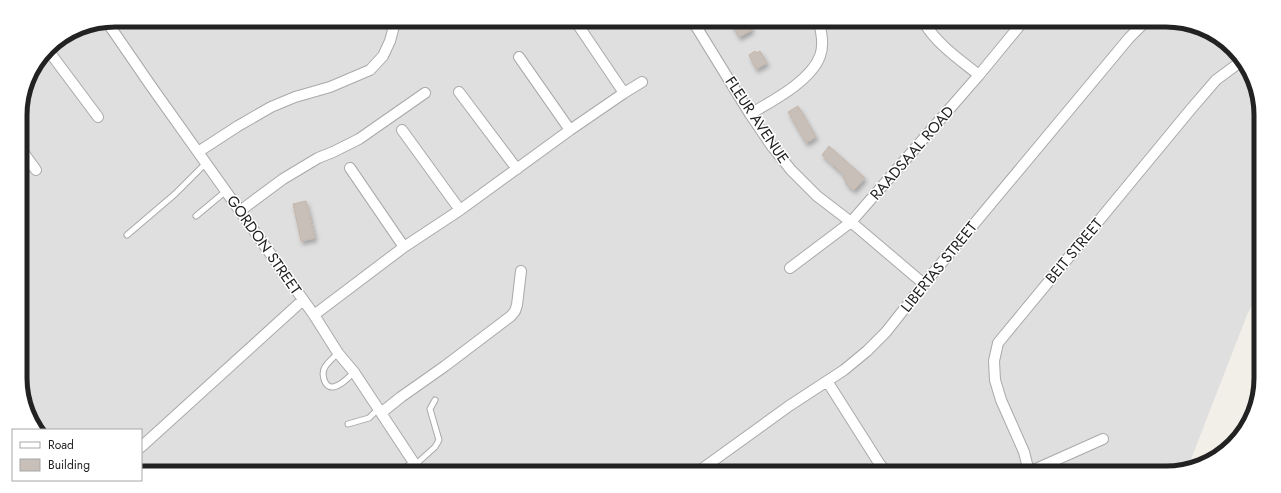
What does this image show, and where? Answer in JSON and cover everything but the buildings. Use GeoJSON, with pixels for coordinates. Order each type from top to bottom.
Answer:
{"type":"FeatureCollection","features":[{"type":"Feature","properties":{"kind":"street","name":"GORDON STREET"},"geometry":{"type":"LineString","coordinates":[[110,27],[314,315],[338,353],[354,372],[415,466]]}},
{"type":"Feature","properties":{"kind":"street"},"geometry":{"type":"LineString","coordinates":[[198,152],[271,107],[330,87],[370,70],[383,56],[390,41],[394,27]]}},
{"type":"Feature","properties":{"kind":"street"},"geometry":{"type":"LineString","coordinates":[[579,27],[624,93]]}},
{"type":"Feature","properties":{"kind":"street","name":"FLEUR AVENUE"},"geometry":{"type":"LineString","coordinates":[[696,27],[750,114],[771,145],[791,170],[817,196],[851,222],[924,284]]}},
{"type":"Feature","properties":{"kind":"street"},"geometry":{"type":"LineString","coordinates":[[750,114],[782,96],[814,67],[820,58],[822,50],[822,34],[820,27]]}},
{"type":"Feature","properties":{"kind":"street"},"geometry":{"type":"LineString","coordinates":[[927,27],[931,34],[948,50],[979,75]]}},
{"type":"Feature","properties":{"kind":"street","name":"RAADSAAL ROAD"},"geometry":{"type":"LineString","coordinates":[[790,268],[851,222],[979,75],[1019,27]]}},
{"type":"Feature","properties":{"kind":"street","name":"LIBERTAS STREET"},"geometry":{"type":"LineString","coordinates":[[706,466],[789,406],[844,370],[867,351],[886,332],[924,284],[1129,38],[1140,27]]}},
{"type":"Feature","properties":{"kind":"street"},"geometry":{"type":"LineString","coordinates":[[51,55],[98,117]]}},
{"type":"Feature","properties":{"kind":"street"},"geometry":{"type":"LineString","coordinates":[[519,57],[570,130]]}},
{"type":"Feature","properties":{"kind":"street","name":"BEIT STREET"},"geometry":{"type":"LineString","coordinates":[[1028,466],[1024,452],[1001,400],[995,380],[994,361],[998,343],[1190,108],[1216,80],[1237,63]]}},
{"type":"Feature","properties":{"kind":"street"},"geometry":{"type":"LineString","coordinates":[[314,315],[404,247],[460,210],[570,130],[642,82]]}},
{"type":"Feature","properties":{"kind":"street"},"geometry":{"type":"LineString","coordinates":[[459,92],[517,169]]}},
{"type":"Feature","properties":{"kind":"street"},"geometry":{"type":"LineString","coordinates":[[240,211],[283,179],[318,158],[359,139],[425,93]]}},
{"type":"Feature","properties":{"kind":"street"},"geometry":{"type":"LineString","coordinates":[[402,130],[460,210]]}},
{"type":"Feature","properties":{"kind":"street"},"geometry":{"type":"LineString","coordinates":[[27,158],[36,170]]}},
{"type":"Feature","properties":{"kind":"street"},"geometry":{"type":"LineString","coordinates":[[350,168],[404,247]]}},
{"type":"Feature","properties":{"kind":"street"},"geometry":{"type":"LineString","coordinates":[[380,411],[445,366],[511,316],[517,306],[521,270]]}},
{"type":"Feature","properties":{"kind":"street"},"geometry":{"type":"LineString","coordinates":[[142,446],[303,300]]}},
{"type":"Feature","properties":{"kind":"street"},"geometry":{"type":"LineString","coordinates":[[827,381],[881,466]]}},
{"type":"Feature","properties":{"kind":"street"},"geometry":{"type":"LineString","coordinates":[[1042,466],[1103,439]]}},
{"type":"Feature","properties":{"kind":"lane"},"geometry":{"type":"LineString","coordinates":[[127,235],[175,194],[206,163]]}},
{"type":"Feature","properties":{"kind":"lane"},"geometry":{"type":"LineString","coordinates":[[196,216],[226,191]]}},
{"type":"Feature","properties":{"kind":"lane"},"geometry":{"type":"LineString","coordinates":[[338,353],[324,368],[324,380],[328,386],[331,388],[341,384],[354,372]]}},
{"type":"Feature","properties":{"kind":"lane"},"geometry":{"type":"LineString","coordinates":[[415,466],[435,448],[439,440],[430,409],[435,400]]}},
{"type":"Feature","properties":{"kind":"lane"},"geometry":{"type":"LineString","coordinates":[[348,424],[369,418],[380,411]]}},
{"type":"Feature","properties":{"kind":"shaded area"},"geometry":{"type":"Polygon","coordinates":[[[109,27],[1178,28],[1189,30],[1205,36],[1220,45],[1236,61],[1251,92],[1254,115],[1254,301],[1247,315],[1190,462],[1172,466],[142,466],[142,429],[44,429],[36,417],[32,406],[27,384],[27,109],[30,92],[39,71],[49,57],[61,45],[81,34],[109,27]]]}}]}
